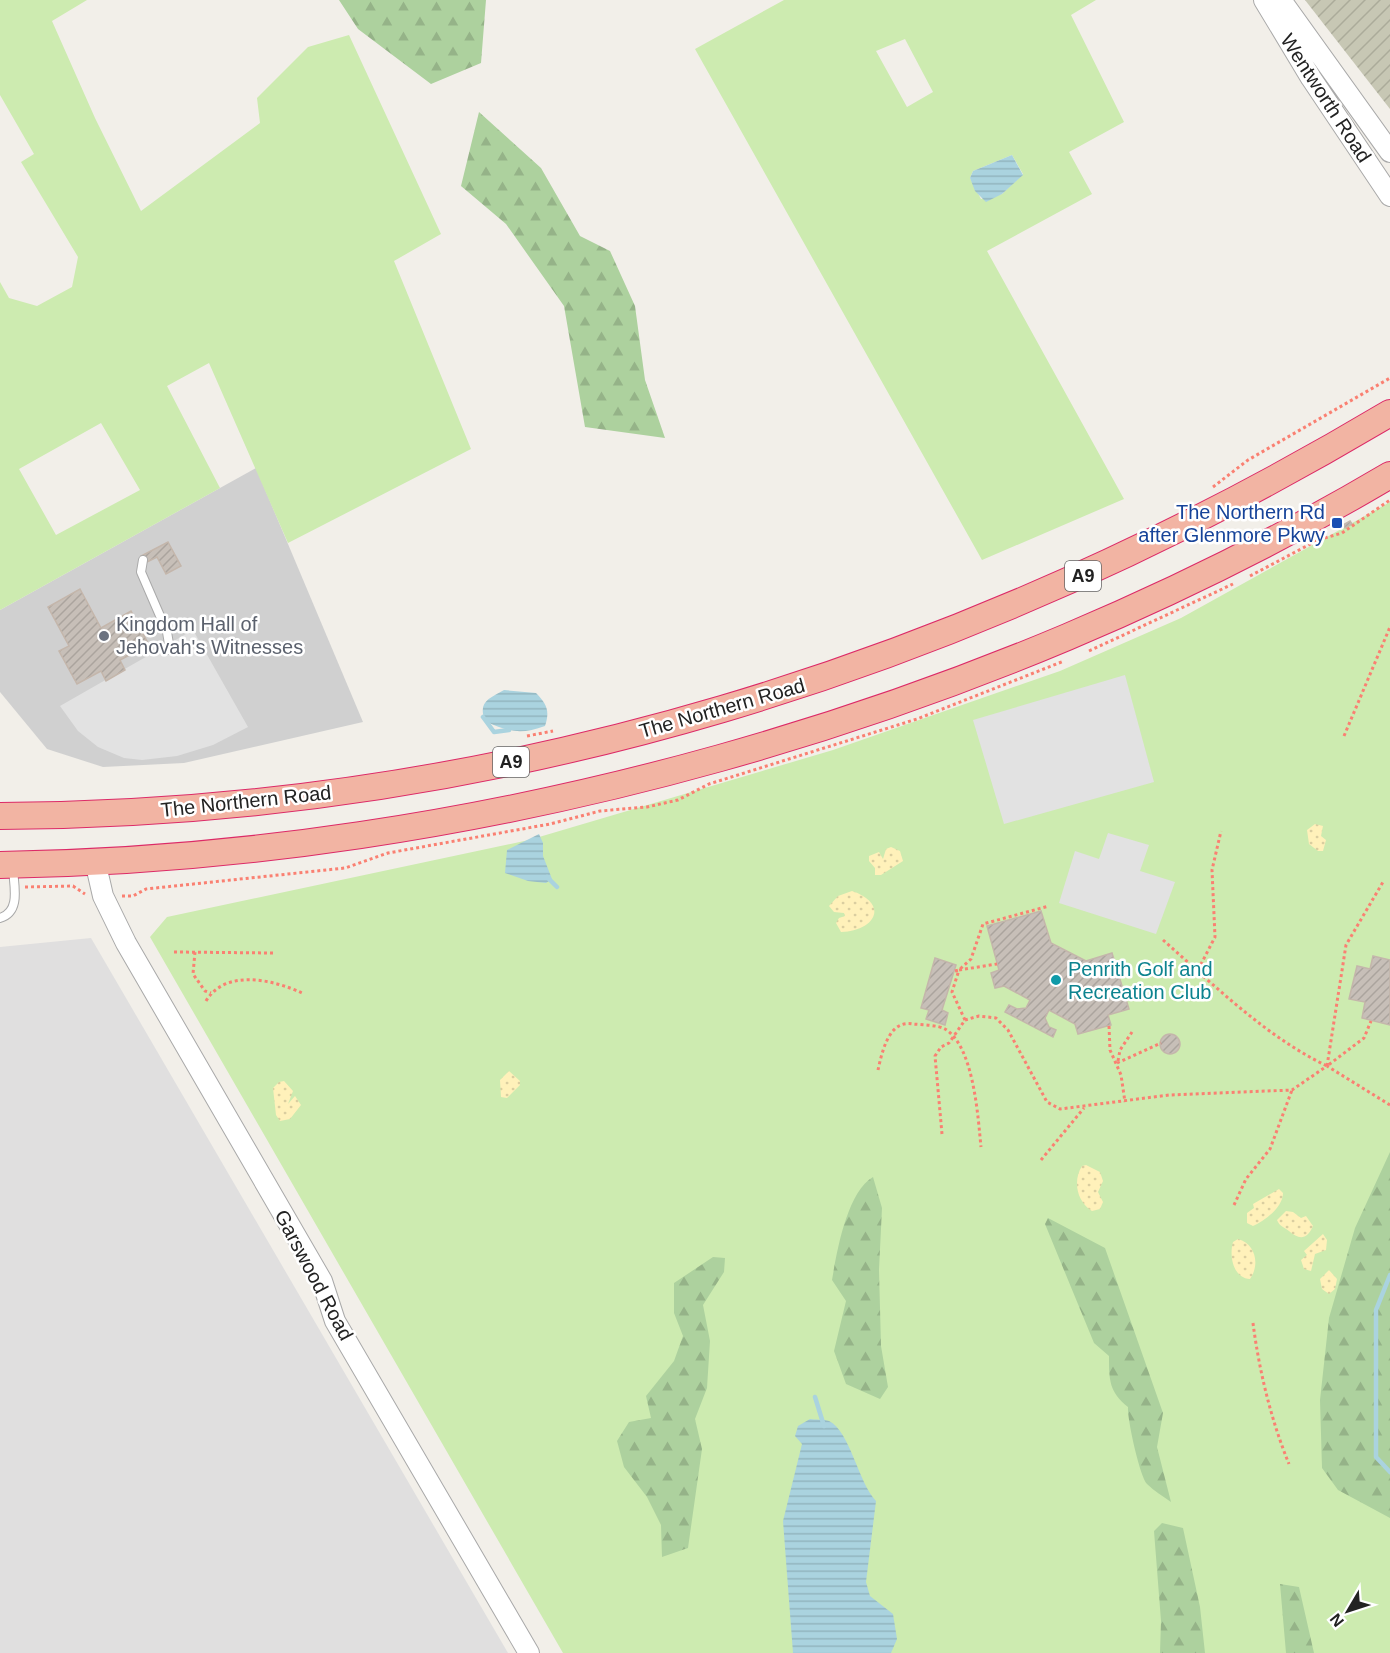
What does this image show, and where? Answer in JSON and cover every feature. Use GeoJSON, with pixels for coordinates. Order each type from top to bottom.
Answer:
{"type":"FeatureCollection","features":[{"type":"Feature","properties":{"kind":"highway","name":"The Northern Road"},"geometry":{"type":"LineString","coordinates":[[0,816],[112,814],[213,807],[346,791],[531,759],[709,714],[797,688],[902,651],[1083,576],[1245,496],[1390,413]]}},
{"type":"Feature","properties":{"kind":"highway","name":"A9"},"geometry":{"type":"LineString","coordinates":[[7,865],[214,852],[355,836],[425,824],[616,784],[806,732],[898,701],[1104,620],[1281,535],[1390,475]]}},
{"type":"Feature","properties":{"kind":"street","name":"Wentworth Road"},"geometry":{"type":"LineString","coordinates":[[1264,0],[1311,78],[1390,196]]}},
{"type":"Feature","properties":{"kind":"street","name":"Wentworth Road"},"geometry":{"type":"LineString","coordinates":[[1281,0],[1390,152]]}},
{"type":"Feature","properties":{"kind":"street","name":"Garswood Road"},"geometry":{"type":"LineString","coordinates":[[95,861],[104,896],[126,943],[322,1281],[335,1321],[528,1653]]}},
{"type":"Feature","properties":{"kind":"lane"},"geometry":{"type":"LineString","coordinates":[[143,560],[141,572],[167,632],[170,650]]}},
{"type":"Feature","properties":{"kind":"lane"},"geometry":{"type":"LineString","coordinates":[[0,918],[12,911],[14,905],[7,865]]}},
{"type":"Feature","properties":{"kind":"path"},"geometry":{"type":"LineString","coordinates":[[1211,489],[1248,459],[1390,378]]}},
{"type":"Feature","properties":{"kind":"path"},"geometry":{"type":"LineString","coordinates":[[1344,736],[1390,627]]}},
{"type":"Feature","properties":{"kind":"path"},"geometry":{"type":"LineString","coordinates":[[516,739],[560,729]]}},
{"type":"Feature","properties":{"kind":"path"},"geometry":{"type":"LineString","coordinates":[[1198,970],[1215,937],[1212,870],[1221,831]]}},
{"type":"Feature","properties":{"kind":"path"},"geometry":{"type":"LineString","coordinates":[[1327,1065],[1346,945],[1383,882]]}},
{"type":"Feature","properties":{"kind":"path"},"geometry":{"type":"LineString","coordinates":[[965,1020],[952,992],[957,970],[971,959],[983,924],[1049,906]]}},
{"type":"Feature","properties":{"kind":"path"},"geometry":{"type":"LineString","coordinates":[[1163,940],[1249,1015],[1297,1049],[1390,1105]]}},
{"type":"Feature","properties":{"kind":"path"},"geometry":{"type":"LineString","coordinates":[[174,952],[273,953]]}},
{"type":"Feature","properties":{"kind":"path"},"geometry":{"type":"LineString","coordinates":[[195,952],[193,974],[205,991],[211,993]]}},
{"type":"Feature","properties":{"kind":"path"},"geometry":{"type":"LineString","coordinates":[[957,970],[997,964]]}},
{"type":"Feature","properties":{"kind":"path"},"geometry":{"type":"LineString","coordinates":[[206,1001],[211,993],[233,982],[252,979],[280,983],[302,993]]}},
{"type":"Feature","properties":{"kind":"path"},"geometry":{"type":"LineString","coordinates":[[942,1134],[935,1056],[965,1020],[979,1016],[996,1018],[1008,1030],[1047,1102],[1060,1109],[1085,1108],[1169,1095],[1292,1090],[1364,1038],[1371,1021]]}},
{"type":"Feature","properties":{"kind":"path"},"geometry":{"type":"LineString","coordinates":[[878,1070],[884,1046],[896,1027],[909,1023],[945,1029],[953,1037],[966,1060],[976,1092],[981,1147]]}},
{"type":"Feature","properties":{"kind":"path"},"geometry":{"type":"LineString","coordinates":[[1108,1026],[1110,1050],[1117,1063],[1125,1102]]}},
{"type":"Feature","properties":{"kind":"path"},"geometry":{"type":"LineString","coordinates":[[1117,1063],[1120,1050],[1132,1032]]}},
{"type":"Feature","properties":{"kind":"path"},"geometry":{"type":"LineString","coordinates":[[1117,1063],[1161,1043]]}},
{"type":"Feature","properties":{"kind":"path"},"geometry":{"type":"LineString","coordinates":[[1234,1205],[1246,1179],[1270,1149],[1292,1090]]}},
{"type":"Feature","properties":{"kind":"path"},"geometry":{"type":"LineString","coordinates":[[1041,1160],[1085,1108]]}},
{"type":"Feature","properties":{"kind":"path"},"geometry":{"type":"LineString","coordinates":[[1253,1323],[1256,1348],[1276,1429],[1289,1464]]}},
{"type":"Feature","properties":{"kind":"shaded area"},"geometry":{"type":"Polygon","coordinates":[[[1305,0],[1390,0],[1390,109],[1305,0]]]}},
{"type":"Feature","properties":{"kind":"shaded area"},"geometry":{"type":"Polygon","coordinates":[[[256,468],[363,722],[184,763],[103,767],[47,749],[0,692],[0,610],[256,468]]]}},
{"type":"Feature","properties":{"kind":"shaded area"},"geometry":{"type":"Polygon","coordinates":[[[193,630],[248,727],[213,745],[177,756],[142,760],[124,758],[98,747],[78,731],[60,706],[193,630]]]}},
{"type":"Feature","properties":{"kind":"shaded area"},"geometry":{"type":"Polygon","coordinates":[[[1125,675],[1154,782],[1004,824],[973,720],[1125,675]]]}},
{"type":"Feature","properties":{"kind":"shaded area"},"geometry":{"type":"Polygon","coordinates":[[[1108,833],[1149,845],[1140,871],[1175,882],[1156,934],[1059,903],[1075,851],[1099,859],[1108,833]]]}},
{"type":"Feature","properties":{"kind":"shaded area"},"geometry":{"type":"Polygon","coordinates":[[[91,938],[508,1653],[0,1653],[0,947],[91,938]]]}},
{"type":"Feature","properties":{"kind":"green space"},"geometry":{"type":"Polygon","coordinates":[[[0,0],[87,0],[52,21],[95,118],[141,211],[260,123],[257,98],[308,47],[349,35],[441,234],[394,261],[471,449],[288,543],[209,363],[167,386],[220,488],[0,610],[0,282],[9,298],[37,306],[72,287],[78,257],[21,162],[34,154],[0,95],[0,0]],[[101,423],[19,469],[56,535],[140,490],[101,423]]]}},
{"type":"Feature","properties":{"kind":"green space"},"geometry":{"type":"Polygon","coordinates":[[[339,0],[486,0],[481,63],[431,84],[358,29],[339,0]]]}},
{"type":"Feature","properties":{"kind":"green space"},"geometry":{"type":"Polygon","coordinates":[[[784,0],[1096,0],[1071,15],[1124,122],[1069,152],[1092,194],[987,251],[1124,499],[982,560],[695,49],[784,0]],[[905,39],[876,51],[907,107],[933,92],[905,39]],[[1012,155],[973,171],[970,178],[981,199],[1002,194],[1023,174],[1012,155]]]}},
{"type":"Feature","properties":{"kind":"green space"},"geometry":{"type":"Polygon","coordinates":[[[479,112],[541,168],[580,236],[610,251],[635,306],[645,380],[665,438],[585,427],[564,306],[506,224],[461,186],[479,112]]]}},
{"type":"Feature","properties":{"kind":"green space"},"geometry":{"type":"Polygon","coordinates":[[[1390,502],[1390,1653],[563,1653],[150,937],[167,917],[529,840],[833,750],[1060,671],[1181,618],[1390,502]]]}},
{"type":"Feature","properties":{"kind":"green space"},"geometry":{"type":"Polygon","coordinates":[[[1390,1152],[1390,1518],[1338,1490],[1322,1468],[1320,1400],[1329,1318],[1355,1228],[1390,1152]]]}},
{"type":"Feature","properties":{"kind":"green space"},"geometry":{"type":"Polygon","coordinates":[[[873,1177],[882,1208],[879,1270],[881,1346],[888,1387],[880,1399],[846,1384],[834,1351],[846,1301],[832,1280],[837,1254],[845,1223],[856,1195],[873,1177]]]}},
{"type":"Feature","properties":{"kind":"green space"},"geometry":{"type":"Polygon","coordinates":[[[1048,1218],[1105,1248],[1163,1413],[1157,1447],[1171,1502],[1150,1487],[1144,1479],[1134,1447],[1128,1407],[1117,1396],[1111,1385],[1109,1356],[1094,1343],[1045,1224],[1048,1218]]]}},
{"type":"Feature","properties":{"kind":"green space"},"geometry":{"type":"Polygon","coordinates":[[[713,1257],[725,1258],[724,1272],[703,1305],[710,1341],[707,1388],[695,1419],[702,1449],[688,1548],[662,1557],[661,1525],[647,1497],[624,1467],[617,1441],[629,1422],[651,1418],[646,1396],[674,1361],[683,1336],[674,1313],[674,1283],[713,1257]]]}},
{"type":"Feature","properties":{"kind":"green space"},"geometry":{"type":"Polygon","coordinates":[[[1162,1523],[1183,1528],[1200,1607],[1205,1653],[1160,1653],[1161,1621],[1154,1531],[1162,1523]]]}},
{"type":"Feature","properties":{"kind":"green space"},"geometry":{"type":"Polygon","coordinates":[[[1280,1584],[1299,1587],[1314,1653],[1286,1653],[1280,1584]]]}},
{"type":"Feature","properties":{"kind":"sand"},"geometry":{"type":"Polygon","coordinates":[[[1315,824],[1323,826],[1321,836],[1326,840],[1323,851],[1318,851],[1309,844],[1307,830],[1315,824]]]}},
{"type":"Feature","properties":{"kind":"sand"},"geometry":{"type":"Polygon","coordinates":[[[891,847],[900,851],[903,861],[881,875],[875,875],[875,868],[869,861],[869,856],[879,852],[883,859],[886,849],[891,847]]]}},
{"type":"Feature","properties":{"kind":"sand"},"geometry":{"type":"Polygon","coordinates":[[[852,891],[864,896],[871,903],[874,916],[862,927],[841,932],[836,923],[839,918],[845,916],[844,913],[834,912],[829,906],[838,896],[852,891]]]}},
{"type":"Feature","properties":{"kind":"sand"},"geometry":{"type":"Polygon","coordinates":[[[509,1071],[520,1081],[520,1085],[507,1098],[501,1097],[500,1080],[509,1071]]]}},
{"type":"Feature","properties":{"kind":"sand"},"geometry":{"type":"Polygon","coordinates":[[[284,1081],[293,1091],[288,1104],[295,1096],[301,1105],[290,1119],[280,1121],[276,1115],[273,1088],[279,1082],[284,1081]]]}},
{"type":"Feature","properties":{"kind":"sand"},"geometry":{"type":"Polygon","coordinates":[[[1086,1165],[1100,1172],[1103,1181],[1098,1192],[1103,1202],[1100,1209],[1092,1211],[1082,1202],[1077,1184],[1079,1172],[1082,1166],[1086,1165]]]}},
{"type":"Feature","properties":{"kind":"sand"},"geometry":{"type":"Polygon","coordinates":[[[1279,1189],[1283,1193],[1282,1198],[1272,1213],[1253,1226],[1247,1223],[1247,1213],[1254,1208],[1253,1204],[1279,1189]]]}},
{"type":"Feature","properties":{"kind":"sand"},"geometry":{"type":"Polygon","coordinates":[[[1286,1211],[1293,1212],[1301,1218],[1306,1216],[1313,1226],[1308,1234],[1302,1237],[1296,1236],[1279,1224],[1277,1220],[1286,1211]]]}},
{"type":"Feature","properties":{"kind":"sand"},"geometry":{"type":"Polygon","coordinates":[[[1323,1234],[1327,1240],[1326,1250],[1315,1254],[1311,1271],[1304,1269],[1301,1260],[1307,1255],[1304,1251],[1323,1234]]]}},
{"type":"Feature","properties":{"kind":"sand"},"geometry":{"type":"Polygon","coordinates":[[[1238,1239],[1249,1245],[1254,1256],[1255,1268],[1250,1279],[1244,1278],[1236,1271],[1232,1260],[1233,1242],[1238,1239]]]}},
{"type":"Feature","properties":{"kind":"sand"},"geometry":{"type":"Polygon","coordinates":[[[1329,1270],[1337,1279],[1335,1289],[1329,1294],[1322,1289],[1320,1279],[1329,1270]]]}},
{"type":"Feature","properties":{"kind":"water"},"geometry":{"type":"Polygon","coordinates":[[[1012,155],[1023,175],[1002,194],[986,202],[975,191],[970,178],[973,171],[1012,155]]]}},
{"type":"Feature","properties":{"kind":"water"},"geometry":{"type":"Polygon","coordinates":[[[504,690],[536,693],[546,708],[545,726],[529,731],[515,731],[485,721],[484,705],[504,690]]]}},
{"type":"Feature","properties":{"kind":"water"},"geometry":{"type":"Polygon","coordinates":[[[539,834],[543,843],[543,856],[552,879],[546,883],[528,881],[505,873],[507,850],[539,834]]]}},
{"type":"Feature","properties":{"kind":"water"},"geometry":{"type":"Polygon","coordinates":[[[810,1419],[827,1420],[843,1435],[864,1482],[876,1501],[866,1582],[870,1596],[893,1614],[897,1639],[891,1653],[793,1653],[783,1521],[802,1444],[795,1436],[798,1426],[810,1419]]]}},
{"type":"Feature","properties":{"kind":"building"},"geometry":{"type":"Polygon","coordinates":[[[1350,521],[1352,524],[1345,528],[1343,525],[1350,521]]]}},
{"type":"Feature","properties":{"kind":"building"},"geometry":{"type":"Polygon","coordinates":[[[168,542],[181,566],[166,574],[157,557],[145,563],[141,556],[168,542]]]}},
{"type":"Feature","properties":{"kind":"building","name":"Kingdom Hall of Jehovah's Witnesses"},"geometry":{"type":"Polygon","coordinates":[[[80,589],[101,628],[131,611],[149,645],[120,660],[125,670],[106,681],[101,671],[77,684],[59,651],[69,646],[48,607],[80,589]]]}},
{"type":"Feature","properties":{"kind":"building","name":"Penrith Golf and Recreation Club"},"geometry":{"type":"Polygon","coordinates":[[[1041,911],[1051,943],[1086,961],[1112,953],[1129,1009],[1108,1015],[1111,1025],[1078,1034],[1075,1024],[1049,1010],[1045,1018],[1049,1027],[1056,1030],[1053,1037],[1005,1012],[1009,1005],[1017,1009],[1026,1008],[1030,1000],[1004,986],[995,988],[991,973],[999,970],[987,926],[1041,911]]]}},
{"type":"Feature","properties":{"kind":"building"},"geometry":{"type":"Polygon","coordinates":[[[1373,956],[1390,960],[1390,1025],[1362,1018],[1365,1002],[1349,999],[1357,966],[1370,969],[1373,956]]]}},
{"type":"Feature","properties":{"kind":"building"},"geometry":{"type":"Polygon","coordinates":[[[935,958],[956,965],[942,1010],[948,1013],[945,1025],[926,1019],[929,1010],[921,1008],[935,958]]]}},
{"type":"Feature","properties":{"kind":"building"},"geometry":{"type":"Polygon","coordinates":[[[1170,1034],[1177,1037],[1180,1044],[1177,1051],[1170,1054],[1163,1051],[1160,1044],[1163,1037],[1170,1034]]]}},
{"type":"Feature","properties":{"kind":"waterway"},"geometry":{"type":"LineString","coordinates":[[483,717],[494,732],[509,730]]}},
{"type":"Feature","properties":{"kind":"waterway"},"geometry":{"type":"LineString","coordinates":[[547,877],[557,887]]}},
{"type":"Feature","properties":{"kind":"waterway"},"geometry":{"type":"LineString","coordinates":[[1390,1275],[1376,1310],[1376,1457],[1390,1472]]}},
{"type":"Feature","properties":{"kind":"waterway"},"geometry":{"type":"LineString","coordinates":[[815,1397],[824,1426]]}},
{"type":"Feature","properties":{"kind":"place","name":"The Northern Rd after Glenmore Pkwy"},"geometry":{"type":"Point","coordinates":[1337,523]}},
{"type":"Feature","properties":{"kind":"place","name":"Kingdom Hall of Jehovah's Witnesses"},"geometry":{"type":"Point","coordinates":[104,636]}},
{"type":"Feature","properties":{"kind":"place","name":"Penrith Golf and Recreation Club"},"geometry":{"type":"Point","coordinates":[1056,980]}}]}
